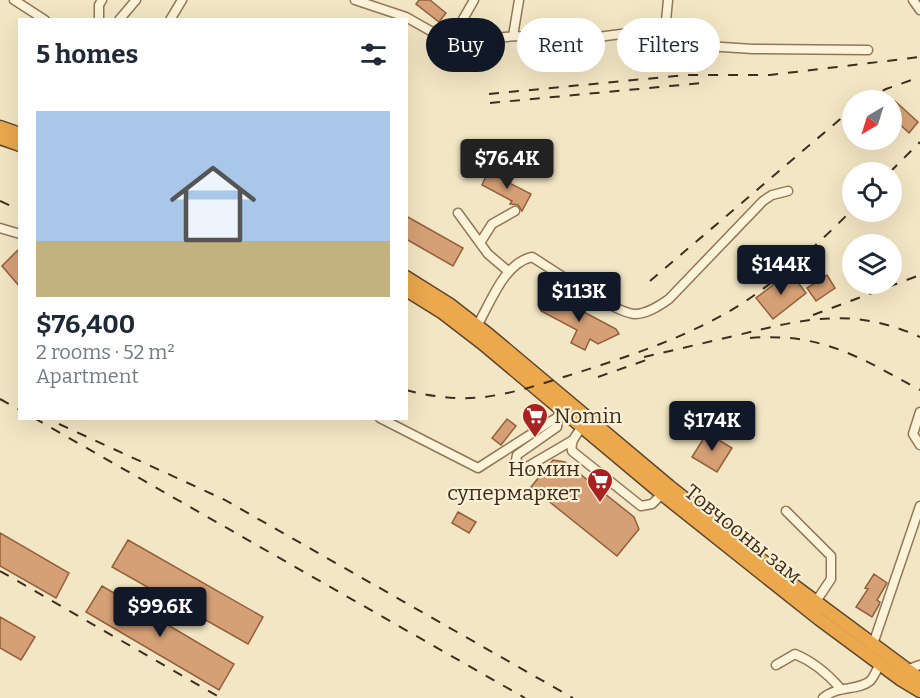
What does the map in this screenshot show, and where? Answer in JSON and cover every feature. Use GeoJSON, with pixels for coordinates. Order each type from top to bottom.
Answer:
{"type":"FeatureCollection","features":[{"type":"Feature","properties":{"kind":"highway"},"geometry":{"type":"LineString","coordinates":[[0,127],[18,133]]}},
{"type":"Feature","properties":{"kind":"highway"},"geometry":{"type":"LineString","coordinates":[[0,138],[18,144]]}},
{"type":"Feature","properties":{"kind":"highway","name":"Товчооны зам"},"geometry":{"type":"LineString","coordinates":[[408,278],[449,304],[477,326],[669,486],[815,603],[871,650],[880,664],[920,691]]}},
{"type":"Feature","properties":{"kind":"highway","name":"Товчооны зам"},"geometry":{"type":"LineString","coordinates":[[408,291],[443,313],[482,343],[561,415],[581,428],[819,620],[920,679]]}},
{"type":"Feature","properties":{"kind":"street"},"geometry":{"type":"LineString","coordinates":[[14,0],[42,18]]}},
{"type":"Feature","properties":{"kind":"street"},"geometry":{"type":"LineString","coordinates":[[99,18],[99,5],[102,0]]}},
{"type":"Feature","properties":{"kind":"street"},"geometry":{"type":"LineString","coordinates":[[121,18],[136,0]]}},
{"type":"Feature","properties":{"kind":"street"},"geometry":{"type":"LineString","coordinates":[[171,18],[182,0]]}},
{"type":"Feature","properties":{"kind":"street"},"geometry":{"type":"LineString","coordinates":[[355,0],[408,18]]}},
{"type":"Feature","properties":{"kind":"street"},"geometry":{"type":"LineString","coordinates":[[464,18],[474,0]]}},
{"type":"Feature","properties":{"kind":"street"},"geometry":{"type":"LineString","coordinates":[[513,36],[519,0]]}},
{"type":"Feature","properties":{"kind":"street"},"geometry":{"type":"LineString","coordinates":[[666,18],[668,0]]}},
{"type":"Feature","properties":{"kind":"street"},"geometry":{"type":"LineString","coordinates":[[913,0],[920,10]]}},
{"type":"Feature","properties":{"kind":"street"},"geometry":{"type":"LineString","coordinates":[[408,18],[426,28]]}},
{"type":"Feature","properties":{"kind":"street"},"geometry":{"type":"LineString","coordinates":[[505,37],[513,36],[551,44],[617,35]]}},
{"type":"Feature","properties":{"kind":"street"},"geometry":{"type":"LineString","coordinates":[[720,47],[868,50]]}},
{"type":"Feature","properties":{"kind":"street"},"geometry":{"type":"LineString","coordinates":[[477,326],[508,271],[516,264],[532,257],[610,305],[635,314],[647,311],[669,299],[763,201],[772,195],[788,191]]}},
{"type":"Feature","properties":{"kind":"street"},"geometry":{"type":"LineString","coordinates":[[480,243],[492,224],[514,211]]}},
{"type":"Feature","properties":{"kind":"street"},"geometry":{"type":"LineString","coordinates":[[458,213],[493,260],[508,271]]}},
{"type":"Feature","properties":{"kind":"street"},"geometry":{"type":"LineString","coordinates":[[0,228],[18,233]]}},
{"type":"Feature","properties":{"kind":"street"},"geometry":{"type":"LineString","coordinates":[[920,412],[913,434],[920,445]]}},
{"type":"Feature","properties":{"kind":"street"},"geometry":{"type":"LineString","coordinates":[[384,420],[478,468],[561,415]]}},
{"type":"Feature","properties":{"kind":"street"},"geometry":{"type":"LineString","coordinates":[[561,415],[557,427],[517,455],[516,460],[526,467],[573,440]]}},
{"type":"Feature","properties":{"kind":"street"},"geometry":{"type":"LineString","coordinates":[[581,428],[573,440],[572,451],[641,506],[652,504],[662,494]]}},
{"type":"Feature","properties":{"kind":"street"},"geometry":{"type":"LineString","coordinates":[[871,650],[920,506]]}},
{"type":"Feature","properties":{"kind":"street"},"geometry":{"type":"LineString","coordinates":[[786,511],[831,556],[831,579],[815,603]]}},
{"type":"Feature","properties":{"kind":"street"},"geometry":{"type":"LineString","coordinates":[[776,665],[795,654],[809,660],[840,688]]}},
{"type":"Feature","properties":{"kind":"street"},"geometry":{"type":"LineString","coordinates":[[823,698],[840,688],[855,687],[869,682],[880,664]]}},
{"type":"Feature","properties":{"kind":"street"},"geometry":{"type":"LineString","coordinates":[[906,670],[920,665]]}},
{"type":"Feature","properties":{"kind":"building"},"geometry":{"type":"Polygon","coordinates":[[[419,0],[430,0],[446,13],[442,18],[434,18],[416,4],[419,0]]]}},
{"type":"Feature","properties":{"kind":"building"},"geometry":{"type":"Polygon","coordinates":[[[902,107],[918,122],[909,133],[902,126],[902,107]]]}},
{"type":"Feature","properties":{"kind":"building"},"geometry":{"type":"Polygon","coordinates":[[[488,172],[531,194],[522,211],[518,205],[510,204],[512,201],[482,185],[488,172]]]}},
{"type":"Feature","properties":{"kind":"building"},"geometry":{"type":"Polygon","coordinates":[[[408,217],[463,248],[453,266],[408,240],[408,217]]]}},
{"type":"Feature","properties":{"kind":"building"},"geometry":{"type":"Polygon","coordinates":[[[18,250],[18,285],[2,266],[18,250]]]}},
{"type":"Feature","properties":{"kind":"building"},"geometry":{"type":"Polygon","coordinates":[[[790,272],[806,293],[773,319],[756,298],[790,272]]]}},
{"type":"Feature","properties":{"kind":"building"},"geometry":{"type":"Polygon","coordinates":[[[827,275],[835,288],[816,301],[807,288],[827,275]]]}},
{"type":"Feature","properties":{"kind":"building"},"geometry":{"type":"Polygon","coordinates":[[[550,294],[616,329],[619,334],[598,344],[590,339],[585,350],[571,343],[577,330],[541,311],[550,294]]]}},
{"type":"Feature","properties":{"kind":"building"},"geometry":{"type":"Polygon","coordinates":[[[507,419],[516,426],[501,445],[492,438],[507,419]]]}},
{"type":"Feature","properties":{"kind":"building"},"geometry":{"type":"Polygon","coordinates":[[[707,433],[732,448],[717,472],[692,457],[707,433]]]}},
{"type":"Feature","properties":{"kind":"building"},"geometry":{"type":"Polygon","coordinates":[[[553,460],[565,462],[634,517],[639,529],[617,556],[531,487],[553,460]]]}},
{"type":"Feature","properties":{"kind":"building"},"geometry":{"type":"Polygon","coordinates":[[[458,512],[476,522],[469,533],[452,523],[458,512]]]}},
{"type":"Feature","properties":{"kind":"building"},"geometry":{"type":"Polygon","coordinates":[[[0,533],[69,573],[56,598],[0,566],[0,533]]]}},
{"type":"Feature","properties":{"kind":"building"},"geometry":{"type":"Polygon","coordinates":[[[128,540],[263,617],[248,644],[112,567],[128,540]]]}},
{"type":"Feature","properties":{"kind":"building"},"geometry":{"type":"Polygon","coordinates":[[[874,574],[887,583],[877,600],[880,602],[872,617],[856,607],[868,589],[865,588],[874,574]]]}},
{"type":"Feature","properties":{"kind":"building"},"geometry":{"type":"Polygon","coordinates":[[[102,586],[234,664],[219,690],[86,612],[102,586]]]}},
{"type":"Feature","properties":{"kind":"building"},"geometry":{"type":"Polygon","coordinates":[[[0,617],[35,637],[21,660],[0,648],[0,617]]]}},
{"type":"Feature","properties":{"kind":"railway"},"geometry":{"type":"LineString","coordinates":[[489,94],[686,75],[770,75],[920,57]]}},
{"type":"Feature","properties":{"kind":"railway"},"geometry":{"type":"LineString","coordinates":[[884,90],[920,77]]}},
{"type":"Feature","properties":{"kind":"railway"},"geometry":{"type":"LineString","coordinates":[[490,103],[702,83]]}},
{"type":"Feature","properties":{"kind":"railway"},"geometry":{"type":"LineString","coordinates":[[650,281],[842,118]]}},
{"type":"Feature","properties":{"kind":"railway"},"geometry":{"type":"LineString","coordinates":[[900,162],[920,142]]}},
{"type":"Feature","properties":{"kind":"railway"},"geometry":{"type":"LineString","coordinates":[[0,201],[18,209]]}},
{"type":"Feature","properties":{"kind":"railway"},"geometry":{"type":"LineString","coordinates":[[408,390],[452,398],[497,395],[567,376],[665,342],[713,320],[756,294],[782,275],[842,220]]}},
{"type":"Feature","properties":{"kind":"railway"},"geometry":{"type":"LineString","coordinates":[[813,315],[920,275]]}},
{"type":"Feature","properties":{"kind":"railway"},"geometry":{"type":"LineString","coordinates":[[644,357],[783,325],[827,318],[872,321],[920,337]]}},
{"type":"Feature","properties":{"kind":"railway"},"geometry":{"type":"LineString","coordinates":[[750,338],[775,337],[819,343],[859,358],[920,390]]}},
{"type":"Feature","properties":{"kind":"railway"},"geometry":{"type":"LineString","coordinates":[[598,377],[652,358]]}},
{"type":"Feature","properties":{"kind":"railway"},"geometry":{"type":"LineString","coordinates":[[0,399],[18,409]]}},
{"type":"Feature","properties":{"kind":"railway"},"geometry":{"type":"LineString","coordinates":[[38,420],[525,698]]}},
{"type":"Feature","properties":{"kind":"railway"},"geometry":{"type":"LineString","coordinates":[[59,424],[225,500],[573,698]]}},
{"type":"Feature","properties":{"kind":"railway"},"geometry":{"type":"LineString","coordinates":[[0,571],[221,698]]}},
{"type":"Feature","properties":{"kind":"place","name":"Nomin"},"geometry":{"type":"Point","coordinates":[535,439]}},
{"type":"Feature","properties":{"kind":"place","name":"Номин супермаркет"},"geometry":{"type":"Point","coordinates":[600,504]}}]}
